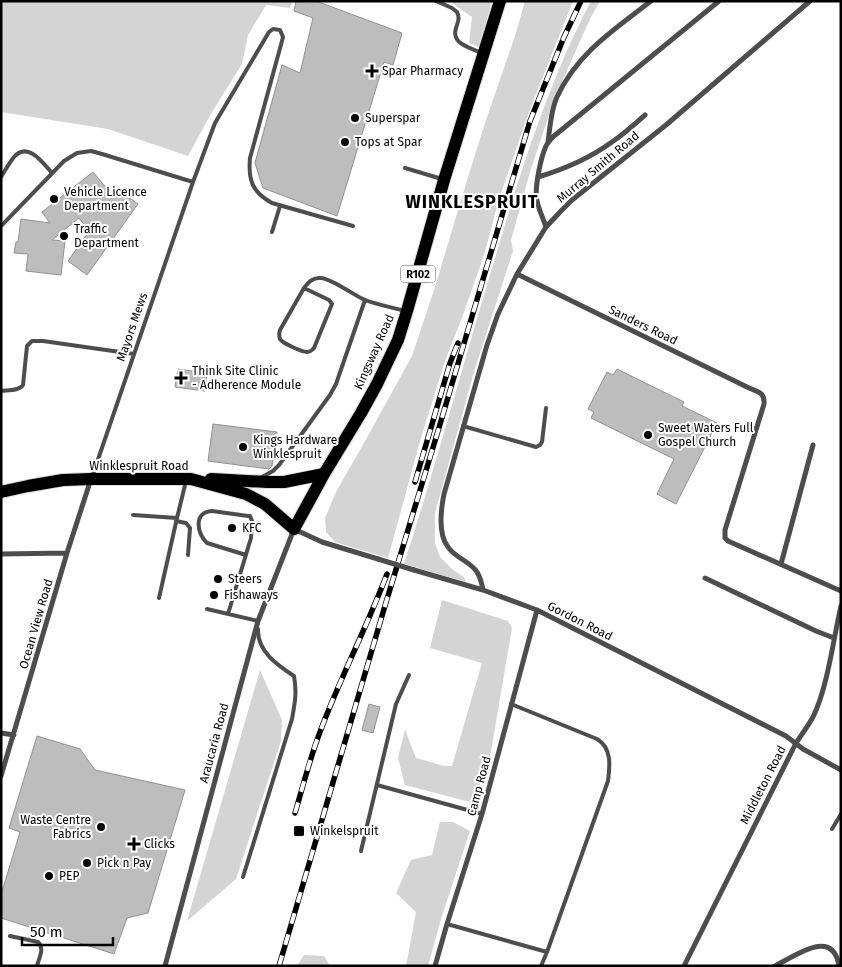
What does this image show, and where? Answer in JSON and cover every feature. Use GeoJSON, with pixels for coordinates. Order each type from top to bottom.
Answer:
{"type":"FeatureCollection","features":[{"type":"Feature","properties":{"kind":"main road","name":"Kingsway Road"},"geometry":{"type":"LineString","coordinates":[[294,528],[324,474],[362,413],[398,340],[444,180],[500,1]]}},
{"type":"Feature","properties":{"kind":"main road"},"geometry":{"type":"LineString","coordinates":[[189,479],[284,482],[324,474]]}},
{"type":"Feature","properties":{"kind":"main road","name":"Winklespruit Road"},"geometry":{"type":"LineString","coordinates":[[1,492],[54,482],[91,479],[189,479],[246,494],[265,504],[294,528]]}},
{"type":"Feature","properties":{"kind":"street"},"geometry":{"type":"LineString","coordinates":[[546,227],[537,201],[537,184],[548,143],[552,113],[557,97],[581,58],[651,1]]}},
{"type":"Feature","properties":{"kind":"street"},"geometry":{"type":"LineString","coordinates":[[548,143],[561,130],[719,1]]}},
{"type":"Feature","properties":{"kind":"street","name":"Murray Smith Road"},"geometry":{"type":"LineString","coordinates":[[483,590],[478,573],[447,546],[443,536],[441,510],[487,345],[498,314],[517,274],[546,227],[561,210],[666,124],[810,1]]}},
{"type":"Feature","properties":{"kind":"street"},"geometry":{"type":"LineString","coordinates":[[538,177],[560,170],[590,156],[612,142],[646,115]]}},
{"type":"Feature","properties":{"kind":"street","name":"Sanders Road"},"geometry":{"type":"LineString","coordinates":[[517,274],[764,396],[764,404],[724,536],[728,540],[781,564]]}},
{"type":"Feature","properties":{"kind":"street"},"geometry":{"type":"LineString","coordinates":[[813,445],[781,564],[841,591]]}},
{"type":"Feature","properties":{"kind":"street","name":"Ocean View Road"},"geometry":{"type":"LineString","coordinates":[[1,776],[67,553],[91,479]]}},
{"type":"Feature","properties":{"kind":"street","name":"Gordon Road"},"geometry":{"type":"LineString","coordinates":[[294,528],[322,542],[483,590],[537,610],[786,736],[803,749],[841,770]]}},
{"type":"Feature","properties":{"kind":"street","name":"Araucaria Road"},"geometry":{"type":"LineString","coordinates":[[165,966],[258,621],[294,528]]}},
{"type":"Feature","properties":{"kind":"street"},"geometry":{"type":"LineString","coordinates":[[1,554],[67,553]]}},
{"type":"Feature","properties":{"kind":"street"},"geometry":{"type":"LineString","coordinates":[[705,578],[834,638]]}},
{"type":"Feature","properties":{"kind":"street","name":"Middleton Road"},"geometry":{"type":"LineString","coordinates":[[684,966],[796,743],[808,726],[819,701],[841,606]]}},
{"type":"Feature","properties":{"kind":"street","name":"Camp Road"},"geometry":{"type":"LineString","coordinates":[[436,966],[447,924],[482,814],[537,610]]}},
{"type":"Feature","properties":{"kind":"street"},"geometry":{"type":"LineString","coordinates":[[1,733],[14,735]]}},
{"type":"Feature","properties":{"kind":"street"},"geometry":{"type":"LineString","coordinates":[[774,966],[814,946],[824,945],[833,950],[837,956],[839,966]]}},
{"type":"Feature","properties":{"kind":"lane"},"geometry":{"type":"LineString","coordinates":[[436,1],[458,12],[459,20],[455,32],[457,40],[483,54]]}},
{"type":"Feature","properties":{"kind":"lane","name":"Mayors Mews"},"geometry":{"type":"LineString","coordinates":[[91,479],[210,134],[222,110],[269,32],[273,29],[280,30],[282,40],[250,158],[250,174],[256,191],[264,199],[280,206]]}},
{"type":"Feature","properties":{"kind":"lane"},"geometry":{"type":"LineString","coordinates":[[1,177],[15,156],[22,152],[33,153],[52,173]]}},
{"type":"Feature","properties":{"kind":"lane"},"geometry":{"type":"LineString","coordinates":[[1,226],[64,161],[77,153],[91,152],[102,154],[192,182]]}},
{"type":"Feature","properties":{"kind":"lane"},"geometry":{"type":"LineString","coordinates":[[405,168],[444,180]]}},
{"type":"Feature","properties":{"kind":"lane"},"geometry":{"type":"LineString","coordinates":[[272,232],[280,206],[353,226]]}},
{"type":"Feature","properties":{"kind":"lane"},"geometry":{"type":"LineString","coordinates":[[304,288],[332,304],[314,348],[306,352],[284,342],[279,334],[304,288],[313,279],[322,278],[365,300],[407,311]]}},
{"type":"Feature","properties":{"kind":"lane"},"geometry":{"type":"LineString","coordinates":[[248,480],[267,475],[279,466],[330,395],[341,372],[365,300]]}},
{"type":"Feature","properties":{"kind":"lane"},"geometry":{"type":"LineString","coordinates":[[1,391],[21,388],[23,385],[27,346],[32,341],[134,354]]}},
{"type":"Feature","properties":{"kind":"lane"},"geometry":{"type":"LineString","coordinates":[[464,426],[536,447],[542,442],[546,408]]}},
{"type":"Feature","properties":{"kind":"lane"},"geometry":{"type":"LineString","coordinates":[[159,598],[176,519],[189,479]]}},
{"type":"Feature","properties":{"kind":"lane"},"geometry":{"type":"LineString","coordinates":[[228,614],[249,547],[252,521],[250,516],[212,511],[202,514],[199,532],[207,543],[246,555]]}},
{"type":"Feature","properties":{"kind":"lane"},"geometry":{"type":"LineString","coordinates":[[133,515],[176,519],[186,523],[190,528],[188,555]]}},
{"type":"Feature","properties":{"kind":"lane"},"geometry":{"type":"LineString","coordinates":[[207,610],[258,621],[257,634],[264,652],[278,666],[294,676],[296,689],[292,719],[243,877]]}},
{"type":"Feature","properties":{"kind":"lane"},"geometry":{"type":"LineString","coordinates":[[361,851],[396,704],[409,675]]}},
{"type":"Feature","properties":{"kind":"lane"},"geometry":{"type":"LineString","coordinates":[[511,704],[598,739],[608,749],[610,759],[608,781],[541,966]]}},
{"type":"Feature","properties":{"kind":"lane"},"geometry":{"type":"LineString","coordinates":[[377,785],[482,814]]}},
{"type":"Feature","properties":{"kind":"lane"},"geometry":{"type":"LineString","coordinates":[[832,828],[841,814]]}},
{"type":"Feature","properties":{"kind":"lane"},"geometry":{"type":"LineString","coordinates":[[447,924],[547,952]]}},
{"type":"Feature","properties":{"kind":"lane"},"geometry":{"type":"LineString","coordinates":[[10,936],[40,943],[42,949],[37,966]]}},
{"type":"Feature","properties":{"kind":"shaded area"},"geometry":{"type":"Polygon","coordinates":[[[1,1],[293,1],[290,8],[266,5],[248,35],[242,64],[212,112],[188,156],[108,129],[1,112],[1,1]]]}},
{"type":"Feature","properties":{"kind":"shaded area"},"geometry":{"type":"Polygon","coordinates":[[[449,1],[492,1],[479,47],[469,43],[472,17],[449,1]]]}},
{"type":"Feature","properties":{"kind":"shaded area"},"geometry":{"type":"Polygon","coordinates":[[[525,1],[573,1],[529,112],[499,199],[484,255],[445,361],[420,441],[388,558],[335,542],[326,532],[325,518],[336,492],[412,356],[525,1]]]}},
{"type":"Feature","properties":{"kind":"shaded area"},"geometry":{"type":"Polygon","coordinates":[[[591,1],[600,1],[555,97],[530,172],[511,240],[513,251],[474,372],[435,513],[435,543],[440,557],[453,570],[464,577],[466,582],[404,564],[429,485],[507,216],[538,122],[576,31],[591,1]]]}},
{"type":"Feature","properties":{"kind":"shaded area"},"geometry":{"type":"Polygon","coordinates":[[[442,600],[508,621],[512,628],[490,757],[474,803],[405,785],[398,758],[405,730],[416,758],[444,766],[452,766],[482,663],[430,648],[442,600]]]}},
{"type":"Feature","properties":{"kind":"shaded area"},"geometry":{"type":"Polygon","coordinates":[[[260,670],[282,720],[281,741],[236,879],[187,921],[260,670]]]}},
{"type":"Feature","properties":{"kind":"shaded area"},"geometry":{"type":"Polygon","coordinates":[[[440,822],[453,822],[470,831],[441,919],[428,966],[406,966],[416,912],[396,893],[411,860],[432,855],[440,822]]]}},
{"type":"Feature","properties":{"kind":"shaded area"},"geometry":{"type":"Polygon","coordinates":[[[304,955],[324,956],[330,966],[297,966],[304,955]]]}},
{"type":"Feature","properties":{"kind":"building"},"geometry":{"type":"Polygon","coordinates":[[[296,1],[316,1],[402,33],[393,65],[384,62],[337,216],[263,188],[255,163],[282,65],[300,73],[313,18],[294,11],[296,1]]]}},
{"type":"Feature","properties":{"kind":"building"},"geometry":{"type":"Polygon","coordinates":[[[93,172],[114,197],[118,190],[138,204],[87,275],[68,261],[89,231],[79,218],[52,240],[65,241],[61,275],[26,271],[28,254],[14,253],[16,242],[18,242],[21,219],[50,223],[42,212],[93,172]]]}},
{"type":"Feature","properties":{"kind":"building"},"geometry":{"type":"Polygon","coordinates":[[[178,369],[207,373],[205,391],[175,387],[178,369]]]}},
{"type":"Feature","properties":{"kind":"building","name":"Sweet Waters Full Gospel Church"},"geometry":{"type":"Polygon","coordinates":[[[617,369],[684,402],[682,406],[717,423],[676,504],[657,494],[674,459],[591,418],[594,412],[588,409],[607,372],[613,375],[617,369]]]}},
{"type":"Feature","properties":{"kind":"building","name":"Kings Hardware Winklespruit"},"geometry":{"type":"Polygon","coordinates":[[[213,424],[277,432],[272,466],[269,469],[208,461],[213,424]]]}},
{"type":"Feature","properties":{"kind":"building"},"geometry":{"type":"Polygon","coordinates":[[[369,704],[380,707],[373,733],[362,730],[369,704]]]}},
{"type":"Feature","properties":{"kind":"building","name":"Pick n Pay"},"geometry":{"type":"Polygon","coordinates":[[[37,736],[80,749],[95,770],[185,790],[148,913],[127,918],[114,954],[1,918],[1,895],[20,832],[9,828],[37,736]]]}},
{"type":"Feature","properties":{"kind":"railway"},"geometry":{"type":"LineString","coordinates":[[279,966],[530,121],[564,37],[581,1]]}},
{"type":"Feature","properties":{"kind":"railway"},"geometry":{"type":"LineString","coordinates":[[415,482],[450,363],[458,343]]}},
{"type":"Feature","properties":{"kind":"railway"},"geometry":{"type":"LineString","coordinates":[[295,813],[320,732],[387,574]]}},
{"type":"Feature","properties":{"kind":"place","name":"Spar Pharmacy"},"geometry":{"type":"Point","coordinates":[372,71]}},
{"type":"Feature","properties":{"kind":"place","name":"Superspar"},"geometry":{"type":"Point","coordinates":[355,118]}},
{"type":"Feature","properties":{"kind":"place","name":"Tops at Spar"},"geometry":{"type":"Point","coordinates":[345,142]}},
{"type":"Feature","properties":{"kind":"place","name":"Vehicle Licence Department"},"geometry":{"type":"Point","coordinates":[54,199]}},
{"type":"Feature","properties":{"kind":"place","name":"Traffic Department"},"geometry":{"type":"Point","coordinates":[64,236]}},
{"type":"Feature","properties":{"kind":"place","name":"Think Site Clinic - Adherence Module"},"geometry":{"type":"Point","coordinates":[181,378]}},
{"type":"Feature","properties":{"kind":"place","name":"Sweet Waters Full Gospel Church"},"geometry":{"type":"Point","coordinates":[648,435]}},
{"type":"Feature","properties":{"kind":"place","name":"Kings Hardware Winklespruit"},"geometry":{"type":"Point","coordinates":[243,447]}},
{"type":"Feature","properties":{"kind":"place","name":"KFC"},"geometry":{"type":"Point","coordinates":[232,528]}},
{"type":"Feature","properties":{"kind":"place","name":"Steers"},"geometry":{"type":"Point","coordinates":[218,579]}},
{"type":"Feature","properties":{"kind":"place","name":"Fishaways"},"geometry":{"type":"Point","coordinates":[214,595]}},
{"type":"Feature","properties":{"kind":"place","name":"Waste Centre Fabrics"},"geometry":{"type":"Point","coordinates":[101,827]}},
{"type":"Feature","properties":{"kind":"place","name":"Winkelspruit"},"geometry":{"type":"Point","coordinates":[299,831]}},
{"type":"Feature","properties":{"kind":"place","name":"Clicks"},"geometry":{"type":"Point","coordinates":[134,844]}},
{"type":"Feature","properties":{"kind":"place","name":"Pick n Pay"},"geometry":{"type":"Point","coordinates":[87,863]}},
{"type":"Feature","properties":{"kind":"place","name":"PEP"},"geometry":{"type":"Point","coordinates":[49,876]}},
{"type":"Feature","properties":{"kind":"district","name":"WINKLESPRUIT"},"geometry":{"type":"Point","coordinates":[472,202]}}]}
